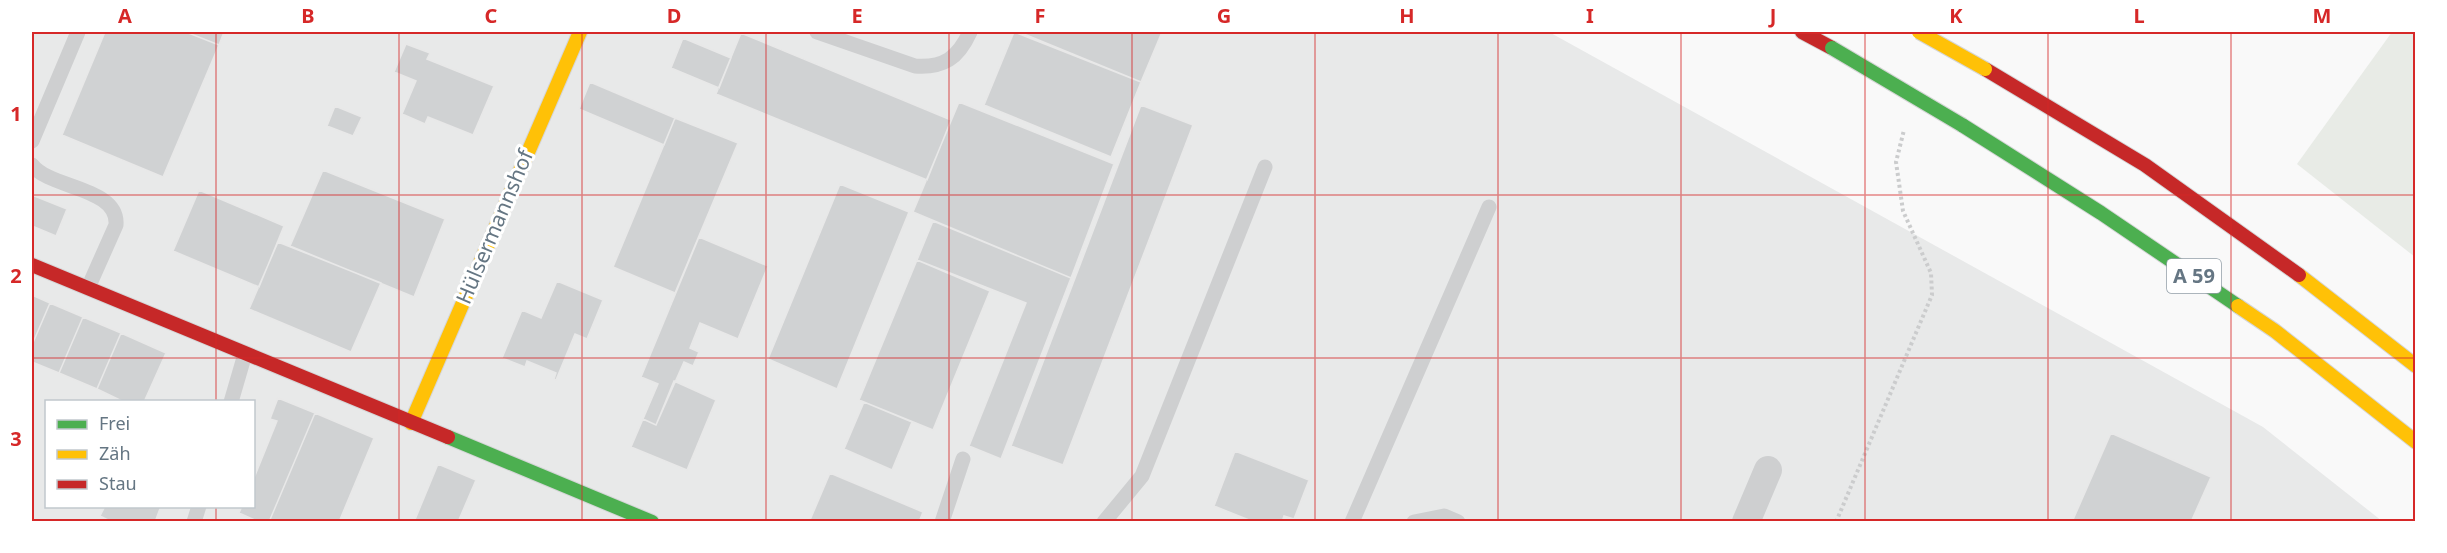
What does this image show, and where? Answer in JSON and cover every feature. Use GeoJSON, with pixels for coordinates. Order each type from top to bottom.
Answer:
{"type":"FeatureCollection","features":[{"type":"Feature","properties":{"kind":"main road","name":"Hülsermannshof"},"geometry":{"type":"LineString","coordinates":[[411,423],[580,32]]}},
{"type":"Feature","properties":{"kind":"main road","name":"A 59"},"geometry":{"type":"LineString","coordinates":[[1802,32],[1962,125],[2101,213],[2275,331],[2415,442]]}},
{"type":"Feature","properties":{"kind":"main road"},"geometry":{"type":"LineString","coordinates":[[1919,32],[2145,165],[2300,275],[2415,366]]}},
{"type":"Feature","properties":{"kind":"main road"},"geometry":{"type":"LineString","coordinates":[[32,265],[652,522]]}},
{"type":"Feature","properties":{"kind":"street"},"geometry":{"type":"LineString","coordinates":[[1746,522],[1768,470]]}},
{"type":"Feature","properties":{"kind":"lane"},"geometry":{"type":"LineString","coordinates":[[32,141],[78,32]]}},
{"type":"Feature","properties":{"kind":"lane"},"geometry":{"type":"LineString","coordinates":[[817,32],[915,66],[932,68],[946,64],[958,52],[970,32]]}},
{"type":"Feature","properties":{"kind":"lane"},"geometry":{"type":"LineString","coordinates":[[32,165],[108,202],[117,216],[116,225],[88,288]]}},
{"type":"Feature","properties":{"kind":"lane"},"geometry":{"type":"LineString","coordinates":[[1104,522],[1142,476],[1265,167]]}},
{"type":"Feature","properties":{"kind":"lane"},"geometry":{"type":"LineString","coordinates":[[1352,522],[1489,207]]}},
{"type":"Feature","properties":{"kind":"lane"},"geometry":{"type":"LineString","coordinates":[[232,400],[245,354]]}},
{"type":"Feature","properties":{"kind":"lane"},"geometry":{"type":"LineString","coordinates":[[942,522],[963,459]]}},
{"type":"Feature","properties":{"kind":"lane"},"geometry":{"type":"LineString","coordinates":[[1414,522],[1444,516],[1458,522]]}},
{"type":"Feature","properties":{"kind":"path"},"geometry":{"type":"LineString","coordinates":[[1836,522],[1932,296],[1931,273],[1902,211],[1896,162],[1900,138],[1905,128]]}},
{"type":"Feature","properties":{"kind":"shaded area"},"geometry":{"type":"Polygon","coordinates":[[[32,32],[1549,32],[2263,427],[2382,521],[32,521],[32,32]]]}},
{"type":"Feature","properties":{"kind":"shaded area"},"geometry":{"type":"Polygon","coordinates":[[[2392,32],[2415,32],[2415,257],[2297,164],[2392,32]]]}},
{"type":"Feature","properties":{"kind":"building"},"geometry":{"type":"Polygon","coordinates":[[[105,32],[186,32],[219,45],[163,177],[62,135],[105,32]]]}},
{"type":"Feature","properties":{"kind":"building"},"geometry":{"type":"Polygon","coordinates":[[[186,32],[224,32],[219,45],[186,32]]]}},
{"type":"Feature","properties":{"kind":"building"},"geometry":{"type":"Polygon","coordinates":[[[1014,32],[1141,82],[1111,157],[984,105],[1014,32]]]}},
{"type":"Feature","properties":{"kind":"building"},"geometry":{"type":"Polygon","coordinates":[[[1019,32],[1162,32],[1141,82],[1019,32]]]}},
{"type":"Feature","properties":{"kind":"building"},"geometry":{"type":"Polygon","coordinates":[[[741,33],[951,120],[927,180],[716,94],[741,33]]]}},
{"type":"Feature","properties":{"kind":"building"},"geometry":{"type":"Polygon","coordinates":[[[683,38],[731,58],[719,88],[671,68],[683,38]]]}},
{"type":"Feature","properties":{"kind":"building"},"geometry":{"type":"Polygon","coordinates":[[[406,44],[430,53],[427,59],[494,86],[473,135],[428,117],[425,124],[402,114],[416,81],[394,72],[406,44]]]}},
{"type":"Feature","properties":{"kind":"building"},"geometry":{"type":"Polygon","coordinates":[[[590,82],[675,118],[664,145],[579,109],[590,82]]]}},
{"type":"Feature","properties":{"kind":"building"},"geometry":{"type":"Polygon","coordinates":[[[959,102],[1114,164],[1071,278],[913,212],[959,102]]]}},
{"type":"Feature","properties":{"kind":"building"},"geometry":{"type":"Polygon","coordinates":[[[1141,105],[1193,125],[1063,465],[1011,446],[1141,105]]]}},
{"type":"Feature","properties":{"kind":"building"},"geometry":{"type":"Polygon","coordinates":[[[335,106],[362,117],[353,136],[327,126],[335,106]]]}},
{"type":"Feature","properties":{"kind":"building"},"geometry":{"type":"Polygon","coordinates":[[[675,118],[738,143],[675,293],[613,267],[675,118]]]}},
{"type":"Feature","properties":{"kind":"building"},"geometry":{"type":"Polygon","coordinates":[[[323,170],[445,219],[414,297],[290,246],[323,170]]]}},
{"type":"Feature","properties":{"kind":"building"},"geometry":{"type":"Polygon","coordinates":[[[840,184],[909,212],[837,389],[768,359],[840,184]]]}},
{"type":"Feature","properties":{"kind":"building"},"geometry":{"type":"Polygon","coordinates":[[[199,190],[284,226],[259,287],[173,251],[199,190]]]}},
{"type":"Feature","properties":{"kind":"building"},"geometry":{"type":"Polygon","coordinates":[[[32,195],[67,209],[56,236],[32,226],[32,195]]]}},
{"type":"Feature","properties":{"kind":"building"},"geometry":{"type":"Polygon","coordinates":[[[933,221],[1071,278],[1001,459],[969,446],[1026,303],[917,260],[933,221]]]}},
{"type":"Feature","properties":{"kind":"building"},"geometry":{"type":"Polygon","coordinates":[[[699,237],[768,266],[738,339],[700,323],[690,348],[699,352],[693,366],[684,362],[656,425],[643,419],[658,384],[641,377],[699,237]]]}},
{"type":"Feature","properties":{"kind":"building"},"geometry":{"type":"Polygon","coordinates":[[[278,242],[381,283],[351,352],[249,309],[278,242]]]}},
{"type":"Feature","properties":{"kind":"building"},"geometry":{"type":"Polygon","coordinates":[[[917,260],[990,291],[933,430],[859,400],[917,260]]]}},
{"type":"Feature","properties":{"kind":"building"},"geometry":{"type":"Polygon","coordinates":[[[557,281],[603,300],[587,339],[575,334],[556,380],[554,379],[556,373],[527,361],[525,367],[502,358],[522,310],[541,318],[557,281]]]}},
{"type":"Feature","properties":{"kind":"building"},"geometry":{"type":"Polygon","coordinates":[[[32,295],[50,303],[32,345],[32,295]]]}},
{"type":"Feature","properties":{"kind":"building"},"geometry":{"type":"Polygon","coordinates":[[[50,303],[83,317],[59,373],[32,362],[32,345],[50,303]]]}},
{"type":"Feature","properties":{"kind":"building"},"geometry":{"type":"Polygon","coordinates":[[[83,317],[121,333],[97,389],[59,373],[83,317]]]}},
{"type":"Feature","properties":{"kind":"building"},"geometry":{"type":"Polygon","coordinates":[[[121,333],[166,353],[145,400],[120,400],[97,389],[121,333]]]}},
{"type":"Feature","properties":{"kind":"building"},"geometry":{"type":"Polygon","coordinates":[[[674,381],[716,400],[687,470],[631,447],[643,419],[656,425],[674,381]]]}},
{"type":"Feature","properties":{"kind":"building"},"geometry":{"type":"Polygon","coordinates":[[[278,398],[315,413],[269,522],[259,522],[239,513],[241,508],[255,508],[255,476],[277,421],[270,419],[278,398]]]}},
{"type":"Feature","properties":{"kind":"building"},"geometry":{"type":"Polygon","coordinates":[[[864,402],[912,422],[892,470],[844,449],[864,402]]]}},
{"type":"Feature","properties":{"kind":"building"},"geometry":{"type":"Polygon","coordinates":[[[315,413],[374,438],[339,522],[269,522],[315,413]]]}},
{"type":"Feature","properties":{"kind":"building"},"geometry":{"type":"Polygon","coordinates":[[[2111,433],[2211,477],[2191,522],[2072,522],[2111,433]]]}},
{"type":"Feature","properties":{"kind":"building"},"geometry":{"type":"Polygon","coordinates":[[[1235,451],[1309,480],[1294,519],[1284,516],[1282,522],[1254,522],[1214,506],[1235,451]]]}},
{"type":"Feature","properties":{"kind":"building"},"geometry":{"type":"Polygon","coordinates":[[[438,464],[476,480],[458,522],[414,522],[438,464]]]}},
{"type":"Feature","properties":{"kind":"building"},"geometry":{"type":"Polygon","coordinates":[[[830,473],[923,512],[919,522],[810,520],[830,473]]]}},
{"type":"Feature","properties":{"kind":"building"},"geometry":{"type":"Polygon","coordinates":[[[104,508],[160,508],[155,522],[112,522],[100,516],[104,508]]]}},
{"type":"Feature","properties":{"kind":"traffic: fast"},"geometry":{"type":"LineString","coordinates":[[1832,48],[1962,125]]}},
{"type":"Feature","properties":{"kind":"traffic: fast"},"geometry":{"type":"LineString","coordinates":[[1962,125],[2101,213],[2238,306]]}},
{"type":"Feature","properties":{"kind":"traffic: fast"},"geometry":{"type":"LineString","coordinates":[[448,437],[652,522]]}},
{"type":"Feature","properties":{"kind":"traffic: slow"},"geometry":{"type":"LineString","coordinates":[[411,423],[580,32]]}},
{"type":"Feature","properties":{"kind":"traffic: slow"},"geometry":{"type":"LineString","coordinates":[[1919,32],[1985,69]]}},
{"type":"Feature","properties":{"kind":"traffic: slow"},"geometry":{"type":"LineString","coordinates":[[2299,275],[2416,366]]}},
{"type":"Feature","properties":{"kind":"traffic: slow"},"geometry":{"type":"LineString","coordinates":[[2238,306],[2275,331],[2416,442]]}},
{"type":"Feature","properties":{"kind":"traffic: jam"},"geometry":{"type":"LineString","coordinates":[[1802,32],[1832,48]]}},
{"type":"Feature","properties":{"kind":"traffic: jam"},"geometry":{"type":"LineString","coordinates":[[1985,69],[2145,165],[2299,275]]}},
{"type":"Feature","properties":{"kind":"traffic: jam"},"geometry":{"type":"LineString","coordinates":[[32,265],[448,437]]}}]}
